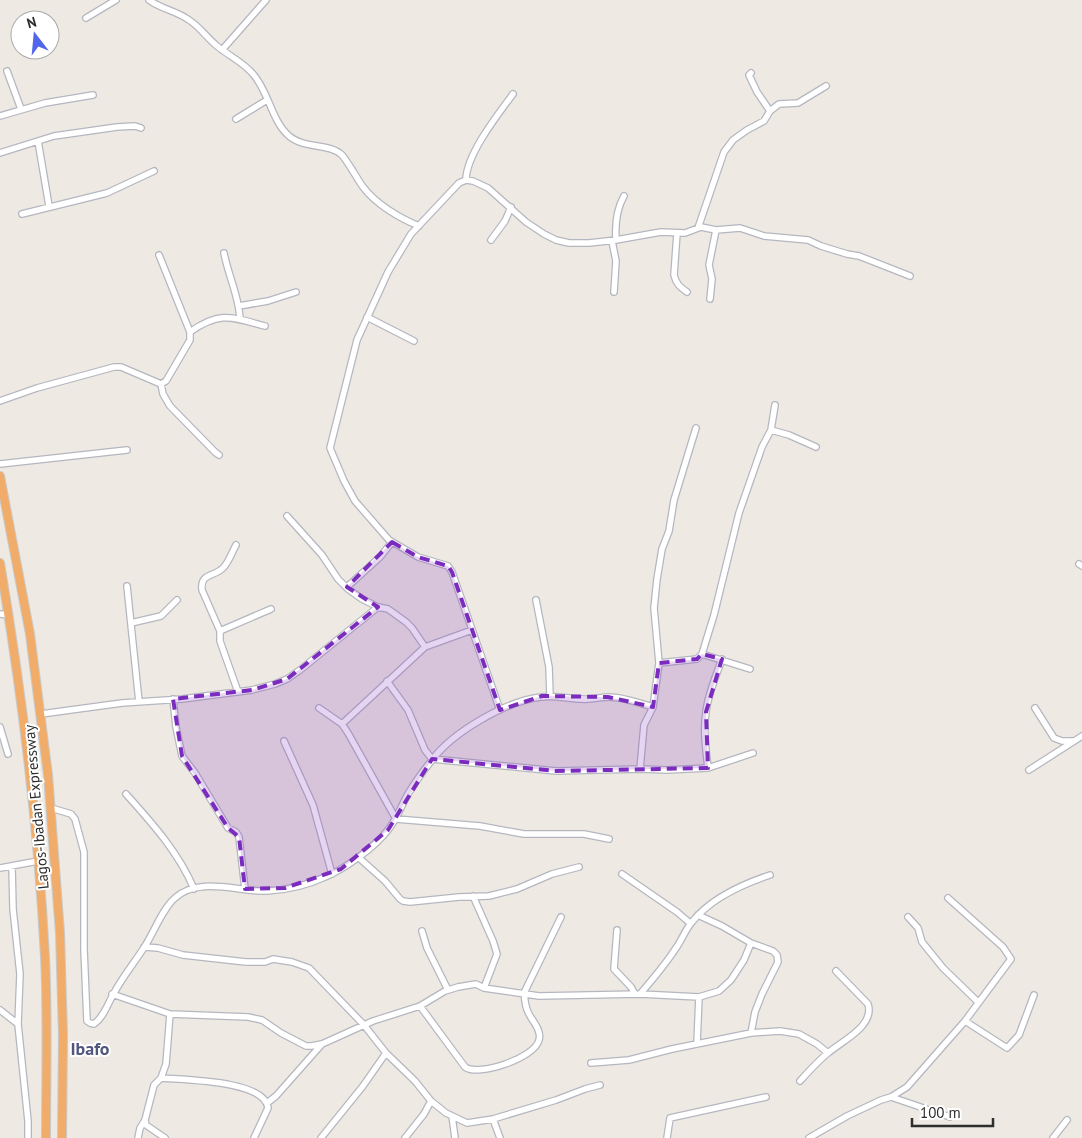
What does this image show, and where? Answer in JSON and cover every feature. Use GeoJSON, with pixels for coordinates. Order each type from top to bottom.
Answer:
{"type":"FeatureCollection","features":[{"type":"Feature","properties":{"kind":"highway","name":"Lagos-Ibadan Expressway"},"geometry":{"type":"LineString","coordinates":[[0,476],[28,625],[41,714],[51,808],[58,898],[62,998],[62,1138]]}},
{"type":"Feature","properties":{"kind":"highway","name":"Lagos-Ibadan Expressway"},"geometry":{"type":"LineString","coordinates":[[0,563],[22,700],[38,861],[46,1000],[46,1138]]}},
{"type":"Feature","properties":{"kind":"street"},"geometry":{"type":"LineString","coordinates":[[86,18],[116,0]]}},
{"type":"Feature","properties":{"kind":"street"},"geometry":{"type":"LineString","coordinates":[[148,0],[159,7],[190,20],[222,50],[246,66],[255,75],[267,100],[288,135],[298,143],[335,150],[341,155],[373,198],[404,220],[418,226]]}},
{"type":"Feature","properties":{"kind":"street"},"geometry":{"type":"LineString","coordinates":[[222,50],[266,0]]}},
{"type":"Feature","properties":{"kind":"street"},"geometry":{"type":"LineString","coordinates":[[7,71],[22,109]]}},
{"type":"Feature","properties":{"kind":"street"},"geometry":{"type":"LineString","coordinates":[[752,73],[749,75],[757,92],[770,111]]}},
{"type":"Feature","properties":{"kind":"street"},"geometry":{"type":"LineString","coordinates":[[698,228],[724,152],[733,140],[764,121],[770,111],[780,104],[798,103],[826,86]]}},
{"type":"Feature","properties":{"kind":"street"},"geometry":{"type":"LineString","coordinates":[[466,180],[471,159],[496,116],[513,94]]}},
{"type":"Feature","properties":{"kind":"street"},"geometry":{"type":"LineString","coordinates":[[0,116],[45,103],[93,96]]}},
{"type":"Feature","properties":{"kind":"street"},"geometry":{"type":"LineString","coordinates":[[236,119],[267,100]]}},
{"type":"Feature","properties":{"kind":"street"},"geometry":{"type":"LineString","coordinates":[[0,153],[54,136],[117,127],[135,126],[140,128]]}},
{"type":"Feature","properties":{"kind":"street"},"geometry":{"type":"LineString","coordinates":[[38,141],[49,206]]}},
{"type":"Feature","properties":{"kind":"street"},"geometry":{"type":"LineString","coordinates":[[22,214],[107,193],[154,171]]}},
{"type":"Feature","properties":{"kind":"street"},"geometry":{"type":"LineString","coordinates":[[500,710],[452,572],[448,566],[418,556],[392,542],[356,501],[344,481],[330,448],[357,340],[388,272],[418,226],[459,183],[466,180],[488,188],[526,222],[556,240],[569,243],[614,241],[661,232],[689,232],[698,228],[716,230],[740,228],[764,236],[808,240],[846,254],[859,256],[910,276]]}},
{"type":"Feature","properties":{"kind":"street"},"geometry":{"type":"LineString","coordinates":[[614,292],[616,261],[615,229],[619,205],[624,196]]}},
{"type":"Feature","properties":{"kind":"street"},"geometry":{"type":"LineString","coordinates":[[491,240],[505,220],[511,207]]}},
{"type":"Feature","properties":{"kind":"street"},"geometry":{"type":"LineString","coordinates":[[710,299],[712,279],[709,265],[716,230]]}},
{"type":"Feature","properties":{"kind":"street"},"geometry":{"type":"LineString","coordinates":[[677,233],[675,282],[687,292]]}},
{"type":"Feature","properties":{"kind":"street"},"geometry":{"type":"LineString","coordinates":[[224,253],[239,306],[240,319]]}},
{"type":"Feature","properties":{"kind":"street"},"geometry":{"type":"LineString","coordinates":[[159,255],[190,332],[190,340],[166,381],[161,384]]}},
{"type":"Feature","properties":{"kind":"street"},"geometry":{"type":"LineString","coordinates":[[239,306],[268,301],[296,292]]}},
{"type":"Feature","properties":{"kind":"street"},"geometry":{"type":"LineString","coordinates":[[190,332],[211,319],[228,317],[265,326]]}},
{"type":"Feature","properties":{"kind":"street"},"geometry":{"type":"LineString","coordinates":[[367,317],[414,341]]}},
{"type":"Feature","properties":{"kind":"street"},"geometry":{"type":"LineString","coordinates":[[0,401],[37,388],[114,366],[122,367],[161,384]]}},
{"type":"Feature","properties":{"kind":"street"},"geometry":{"type":"LineString","coordinates":[[161,384],[163,394],[170,406],[219,455]]}},
{"type":"Feature","properties":{"kind":"street"},"geometry":{"type":"LineString","coordinates":[[659,663],[697,658],[702,654],[714,615],[739,513],[762,447],[771,430],[775,405]]}},
{"type":"Feature","properties":{"kind":"street"},"geometry":{"type":"LineString","coordinates":[[640,769],[644,725],[653,707],[659,663],[654,608],[657,579],[662,549],[669,531],[674,500],[696,428]]}},
{"type":"Feature","properties":{"kind":"street"},"geometry":{"type":"LineString","coordinates":[[771,430],[789,435],[816,447]]}},
{"type":"Feature","properties":{"kind":"street"},"geometry":{"type":"LineString","coordinates":[[0,464],[127,450]]}},
{"type":"Feature","properties":{"kind":"street"},"geometry":{"type":"LineString","coordinates":[[287,516],[322,555],[338,579],[362,599],[378,607],[388,609],[406,622],[426,648]]}},
{"type":"Feature","properties":{"kind":"street"},"geometry":{"type":"LineString","coordinates":[[347,587],[380,557],[392,542]]}},
{"type":"Feature","properties":{"kind":"street"},"geometry":{"type":"LineString","coordinates":[[236,545],[223,568],[204,579],[202,590],[220,631],[220,640],[238,692]]}},
{"type":"Feature","properties":{"kind":"street"},"geometry":{"type":"LineString","coordinates":[[127,586],[139,702]]}},
{"type":"Feature","properties":{"kind":"street"},"geometry":{"type":"LineString","coordinates":[[130,623],[161,616],[177,600]]}},
{"type":"Feature","properties":{"kind":"street"},"geometry":{"type":"LineString","coordinates":[[536,600],[549,667],[550,696]]}},
{"type":"Feature","properties":{"kind":"street"},"geometry":{"type":"LineString","coordinates":[[41,714],[238,692],[275,684],[287,679],[378,607]]}},
{"type":"Feature","properties":{"kind":"street"},"geometry":{"type":"LineString","coordinates":[[220,631],[271,608]]}},
{"type":"Feature","properties":{"kind":"street"},"geometry":{"type":"LineString","coordinates":[[0,614],[9,615]]}},
{"type":"Feature","properties":{"kind":"street"},"geometry":{"type":"LineString","coordinates":[[342,724],[387,681],[426,648],[472,630]]}},
{"type":"Feature","properties":{"kind":"street"},"geometry":{"type":"LineString","coordinates":[[702,654],[750,669]]}},
{"type":"Feature","properties":{"kind":"street"},"geometry":{"type":"LineString","coordinates":[[708,768],[705,738],[706,712],[722,659]]}},
{"type":"Feature","properties":{"kind":"street"},"geometry":{"type":"LineString","coordinates":[[387,681],[408,710],[424,750],[432,759],[556,771],[667,770],[708,768],[753,753]]}},
{"type":"Feature","properties":{"kind":"street"},"geometry":{"type":"LineString","coordinates":[[51,808],[71,814],[75,819],[84,852],[84,949],[87,1021],[90,1024],[94,1024],[99,1021],[112,994],[144,947],[173,899],[181,893],[194,889],[215,886],[266,891],[310,882],[332,874],[379,840],[396,819],[408,794],[432,759],[445,745],[500,710],[529,699],[550,696],[585,700],[614,697],[653,707]]}},
{"type":"Feature","properties":{"kind":"street"},"geometry":{"type":"LineString","coordinates":[[173,699],[182,756],[195,773],[228,828],[236,832],[239,837],[245,889]]}},
{"type":"Feature","properties":{"kind":"street"},"geometry":{"type":"LineString","coordinates":[[319,708],[342,724],[396,819]]}},
{"type":"Feature","properties":{"kind":"street"},"geometry":{"type":"LineString","coordinates":[[1035,708],[1054,738],[1062,742],[1075,741]]}},
{"type":"Feature","properties":{"kind":"street"},"geometry":{"type":"LineString","coordinates":[[0,727],[8,754]]}},
{"type":"Feature","properties":{"kind":"street"},"geometry":{"type":"LineString","coordinates":[[1029,770],[1082,736]]}},
{"type":"Feature","properties":{"kind":"street"},"geometry":{"type":"LineString","coordinates":[[284,741],[313,805],[332,874]]}},
{"type":"Feature","properties":{"kind":"street"},"geometry":{"type":"LineString","coordinates":[[126,794],[152,823],[168,845],[188,875],[194,889]]}},
{"type":"Feature","properties":{"kind":"street"},"geometry":{"type":"LineString","coordinates":[[396,819],[480,826],[524,834],[584,834],[609,839]]}},
{"type":"Feature","properties":{"kind":"street"},"geometry":{"type":"LineString","coordinates":[[358,857],[371,867],[403,901],[490,896],[505,893],[552,874],[579,867]]}},
{"type":"Feature","properties":{"kind":"street"},"geometry":{"type":"LineString","coordinates":[[0,868],[38,861]]}},
{"type":"Feature","properties":{"kind":"street"},"geometry":{"type":"LineString","coordinates":[[12,866],[13,909],[20,974],[18,1024],[20,1060],[28,1112],[28,1138]]}},
{"type":"Feature","properties":{"kind":"street"},"geometry":{"type":"LineString","coordinates":[[622,874],[690,923]]}},
{"type":"Feature","properties":{"kind":"street"},"geometry":{"type":"LineString","coordinates":[[638,994],[662,969],[690,923],[698,915],[733,891],[770,875]]}},
{"type":"Feature","properties":{"kind":"street"},"geometry":{"type":"LineString","coordinates":[[473,896],[497,954],[484,988]]}},
{"type":"Feature","properties":{"kind":"street"},"geometry":{"type":"LineString","coordinates":[[809,1138],[846,1116],[890,1097],[907,1087],[965,1021],[1011,959],[1003,947],[948,898]]}},
{"type":"Feature","properties":{"kind":"street"},"geometry":{"type":"LineString","coordinates":[[698,915],[751,943],[773,951],[777,955],[778,962],[762,994],[751,1033]]}},
{"type":"Feature","properties":{"kind":"street"},"geometry":{"type":"LineString","coordinates":[[420,1006],[464,1067],[469,1070],[475,1071],[504,1065],[517,1060],[537,1045],[540,1036],[525,1004],[524,994],[561,916]]}},
{"type":"Feature","properties":{"kind":"street"},"geometry":{"type":"LineString","coordinates":[[908,917],[918,928],[922,942],[943,968],[978,1002]]}},
{"type":"Feature","properties":{"kind":"street"},"geometry":{"type":"LineString","coordinates":[[617,930],[614,969],[638,994]]}},
{"type":"Feature","properties":{"kind":"street"},"geometry":{"type":"LineString","coordinates":[[422,931],[427,948],[448,990]]}},
{"type":"Feature","properties":{"kind":"street"},"geometry":{"type":"LineString","coordinates":[[112,994],[170,1014],[248,1017],[262,1020],[281,1033],[306,1046],[322,1044],[364,1025],[420,1006],[448,990],[476,984],[484,988],[551,996],[638,994],[699,996],[719,991],[731,980],[744,960],[751,943]]}},
{"type":"Feature","properties":{"kind":"street"},"geometry":{"type":"LineString","coordinates":[[144,947],[158,948],[183,955],[246,962],[265,962],[273,959],[292,962],[309,968],[364,1025],[386,1053],[415,1081],[432,1101],[452,1116],[467,1123],[493,1119],[585,1089],[600,1086]]}},
{"type":"Feature","properties":{"kind":"street"},"geometry":{"type":"LineString","coordinates":[[800,1081],[828,1053],[857,1031],[870,1011],[868,1004],[836,971]]}},
{"type":"Feature","properties":{"kind":"street"},"geometry":{"type":"LineString","coordinates":[[965,1021],[1007,1048],[1019,1035],[1034,995]]}},
{"type":"Feature","properties":{"kind":"street"},"geometry":{"type":"LineString","coordinates":[[697,1044],[699,996]]}},
{"type":"Feature","properties":{"kind":"street"},"geometry":{"type":"LineString","coordinates":[[0,1010],[18,1024]]}},
{"type":"Feature","properties":{"kind":"street"},"geometry":{"type":"LineString","coordinates":[[138,1138],[154,1085],[161,1078],[166,1064],[170,1014]]}},
{"type":"Feature","properties":{"kind":"street"},"geometry":{"type":"LineString","coordinates":[[591,1063],[630,1060],[751,1033],[780,1031],[799,1034],[828,1053]]}},
{"type":"Feature","properties":{"kind":"street"},"geometry":{"type":"LineString","coordinates":[[267,1103],[276,1096],[322,1044]]}},
{"type":"Feature","properties":{"kind":"street"},"geometry":{"type":"LineString","coordinates":[[321,1138],[363,1086],[386,1053]]}},
{"type":"Feature","properties":{"kind":"street"},"geometry":{"type":"LineString","coordinates":[[161,1078],[233,1084],[264,1098],[268,1108],[254,1138]]}},
{"type":"Feature","properties":{"kind":"street"},"geometry":{"type":"LineString","coordinates":[[667,1138],[670,1118],[766,1097]]}},
{"type":"Feature","properties":{"kind":"street"},"geometry":{"type":"LineString","coordinates":[[890,1097],[950,1117]]}},
{"type":"Feature","properties":{"kind":"street"},"geometry":{"type":"LineString","coordinates":[[405,1138],[432,1101]]}},
{"type":"Feature","properties":{"kind":"street"},"geometry":{"type":"LineString","coordinates":[[452,1116],[455,1138]]}},
{"type":"Feature","properties":{"kind":"street"},"geometry":{"type":"LineString","coordinates":[[493,1119],[500,1138]]}},
{"type":"Feature","properties":{"kind":"street"},"geometry":{"type":"LineString","coordinates":[[145,1120],[146,1124],[164,1138]]}},
{"type":"Feature","properties":{"kind":"street"},"geometry":{"type":"LineString","coordinates":[[1053,1138],[1067,1120]]}},
{"type":"Feature","properties":{"kind":"highlighted area"},"geometry":{"type":"Polygon","coordinates":[[[392,542],[418,557],[448,566],[452,572],[500,710],[542,696],[608,697],[653,707],[659,663],[697,659],[702,654],[722,659],[706,712],[708,768],[556,771],[432,759],[388,830],[341,869],[285,888],[245,889],[239,837],[228,828],[182,756],[173,699],[252,690],[287,679],[378,607],[347,587],[392,542]]]}},
{"type":"Feature","properties":{"kind":"district","name":"Ibafo"},"geometry":{"type":"Point","coordinates":[90,1048]}}]}
